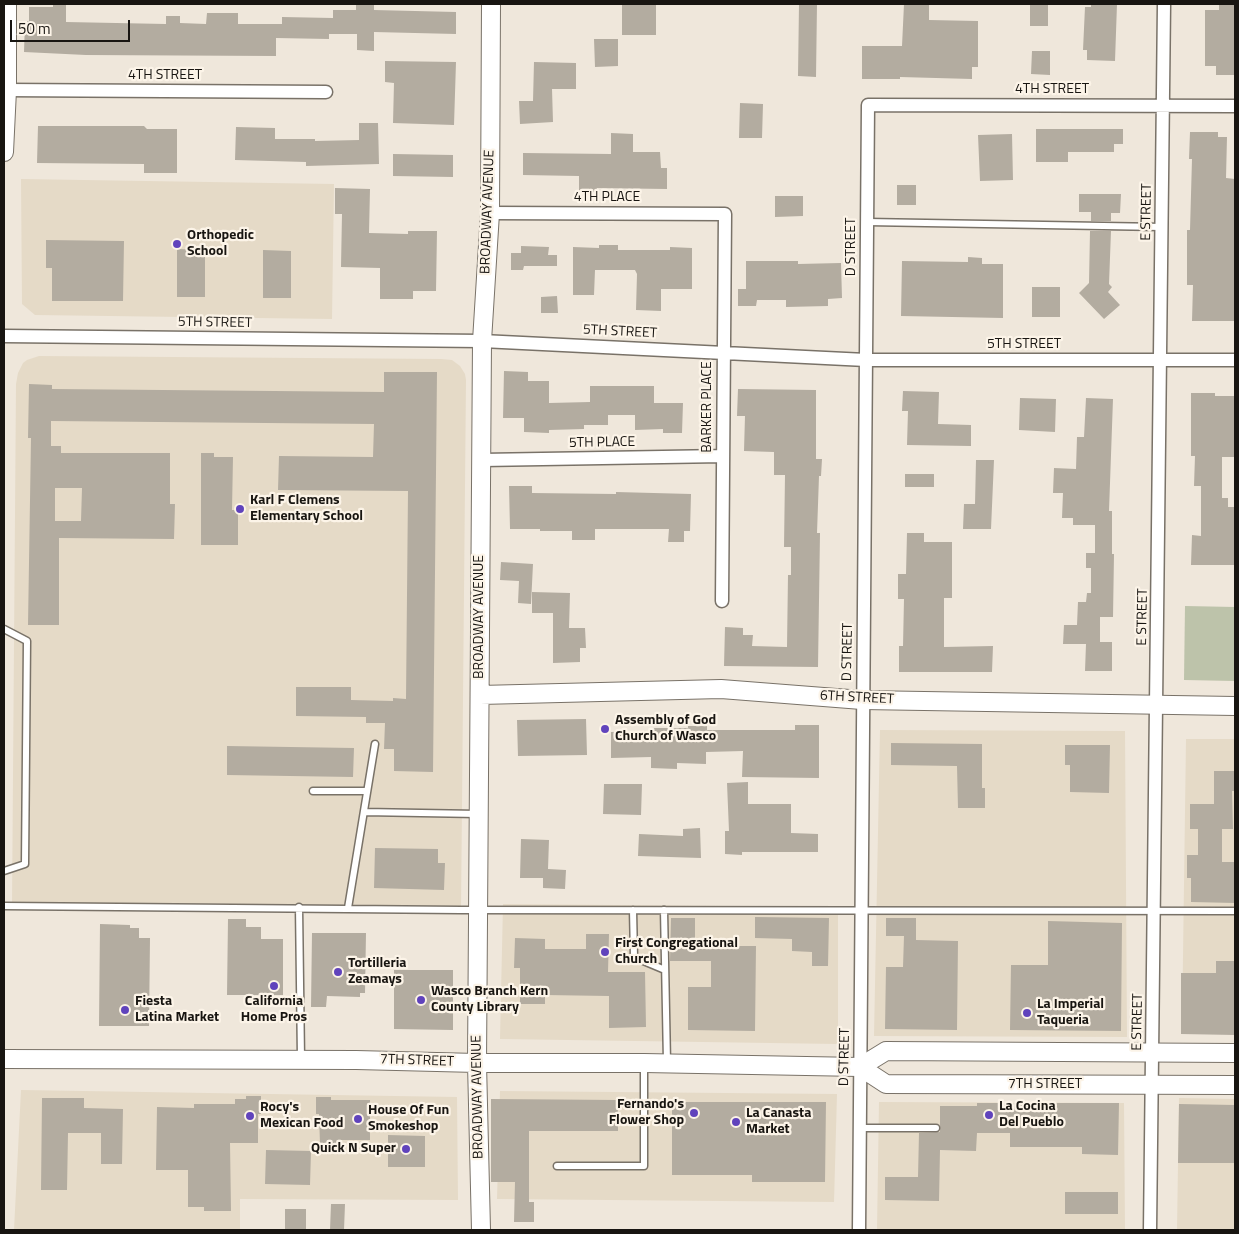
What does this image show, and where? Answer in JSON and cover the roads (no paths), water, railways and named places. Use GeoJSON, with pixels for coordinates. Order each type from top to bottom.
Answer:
{"type":"FeatureCollection","features":[{"type":"Feature","properties":{"kind":"street"},"geometry":{"type":"LineString","coordinates":[[4,152],[7,4]]}},
{"type":"Feature","properties":{"kind":"street","name":"BROADWAY AVENUE"},"geometry":{"type":"LineString","coordinates":[[481,1230],[477,1063],[482,340],[490,213],[491,4]]}},
{"type":"Feature","properties":{"kind":"street","name":"E STREET"},"geometry":{"type":"LineString","coordinates":[[1150,1230],[1164,4]]}},
{"type":"Feature","properties":{"kind":"street","name":"4TH STREET"},"geometry":{"type":"LineString","coordinates":[[5,90],[326,92]]}},
{"type":"Feature","properties":{"kind":"street","name":"4TH STREET"},"geometry":{"type":"LineString","coordinates":[[868,105],[1235,106]]}},
{"type":"Feature","properties":{"kind":"street","name":"D STREET"},"geometry":{"type":"LineString","coordinates":[[859,1230],[868,105]]}},
{"type":"Feature","properties":{"kind":"street","name":"4TH PLACE"},"geometry":{"type":"LineString","coordinates":[[490,213],[725,214]]}},
{"type":"Feature","properties":{"kind":"street","name":"BARKER PLACE"},"geometry":{"type":"LineString","coordinates":[[722,601],[725,214]]}},
{"type":"Feature","properties":{"kind":"street","name":"5TH STREET"},"geometry":{"type":"LineString","coordinates":[[4,336],[482,340],[866,360],[1235,360]]}},
{"type":"Feature","properties":{"kind":"street","name":"5TH PLACE"},"geometry":{"type":"LineString","coordinates":[[482,460],[723,456]]}},
{"type":"Feature","properties":{"kind":"street","name":"6TH STREET"},"geometry":{"type":"LineString","coordinates":[[480,695],[721,689],[862,700],[1235,706]]}},
{"type":"Feature","properties":{"kind":"street"},"geometry":{"type":"LineString","coordinates":[[860,1067],[886,1051],[1235,1053]]}},
{"type":"Feature","properties":{"kind":"street","name":"7TH STREET"},"geometry":{"type":"LineString","coordinates":[[4,1059],[644,1063],[860,1067],[886,1084],[1235,1085]]}},
{"type":"Feature","properties":{"kind":"lane"},"geometry":{"type":"LineString","coordinates":[[867,222],[1162,227]]}},
{"type":"Feature","properties":{"kind":"lane"},"geometry":{"type":"LineString","coordinates":[[4,629],[27,640],[25,864],[4,871]]}},
{"type":"Feature","properties":{"kind":"lane"},"geometry":{"type":"LineString","coordinates":[[348,908],[375,744]]}},
{"type":"Feature","properties":{"kind":"lane"},"geometry":{"type":"LineString","coordinates":[[313,791],[367,791]]}},
{"type":"Feature","properties":{"kind":"lane"},"geometry":{"type":"LineString","coordinates":[[364,812],[479,814]]}},
{"type":"Feature","properties":{"kind":"lane"},"geometry":{"type":"LineString","coordinates":[[4,906],[478,910],[1235,911]]}},
{"type":"Feature","properties":{"kind":"lane"},"geometry":{"type":"LineString","coordinates":[[299,908],[301,1060]]}},
{"type":"Feature","properties":{"kind":"lane"},"geometry":{"type":"LineString","coordinates":[[633,910],[634,957],[665,970]]}},
{"type":"Feature","properties":{"kind":"lane"},"geometry":{"type":"LineString","coordinates":[[664,910],[667,1064]]}},
{"type":"Feature","properties":{"kind":"lane"},"geometry":{"type":"LineString","coordinates":[[557,1166],[644,1166],[644,1063]]}},
{"type":"Feature","properties":{"kind":"lane"},"geometry":{"type":"LineString","coordinates":[[859,1128],[936,1128]]}},
{"type":"Feature","properties":{"kind":"place","name":"Orthopedic School"},"geometry":{"type":"Point","coordinates":[177,244]}},
{"type":"Feature","properties":{"kind":"place","name":"Karl F Clemens Elementary School"},"geometry":{"type":"Point","coordinates":[240,509]}},
{"type":"Feature","properties":{"kind":"place","name":"Assembly of God Church of Wasco"},"geometry":{"type":"Point","coordinates":[605,729]}},
{"type":"Feature","properties":{"kind":"place","name":"First Congregational Church"},"geometry":{"type":"Point","coordinates":[605,952]}},
{"type":"Feature","properties":{"kind":"place","name":"Tortilleria Zeamays"},"geometry":{"type":"Point","coordinates":[338,972]}},
{"type":"Feature","properties":{"kind":"place","name":"California Home Pros"},"geometry":{"type":"Point","coordinates":[274,986]}},
{"type":"Feature","properties":{"kind":"place","name":"Wasco Branch Kern County Library"},"geometry":{"type":"Point","coordinates":[421,1000]}},
{"type":"Feature","properties":{"kind":"place","name":"Fiesta Latina Market"},"geometry":{"type":"Point","coordinates":[125,1010]}},
{"type":"Feature","properties":{"kind":"place","name":"La Imperial Taqueria"},"geometry":{"type":"Point","coordinates":[1027,1013]}},
{"type":"Feature","properties":{"kind":"place","name":"Fernando's Flower Shop"},"geometry":{"type":"Point","coordinates":[694,1113]}},
{"type":"Feature","properties":{"kind":"place","name":"La Cocina Del Pueblo"},"geometry":{"type":"Point","coordinates":[989,1115]}},
{"type":"Feature","properties":{"kind":"place","name":"Rocy's Mexican Food"},"geometry":{"type":"Point","coordinates":[250,1116]}},
{"type":"Feature","properties":{"kind":"place","name":"House Of Fun Smokeshop"},"geometry":{"type":"Point","coordinates":[358,1119]}},
{"type":"Feature","properties":{"kind":"place","name":"La Canasta Market"},"geometry":{"type":"Point","coordinates":[736,1122]}},
{"type":"Feature","properties":{"kind":"place","name":"Quick N Super"},"geometry":{"type":"Point","coordinates":[406,1149]}}]}
